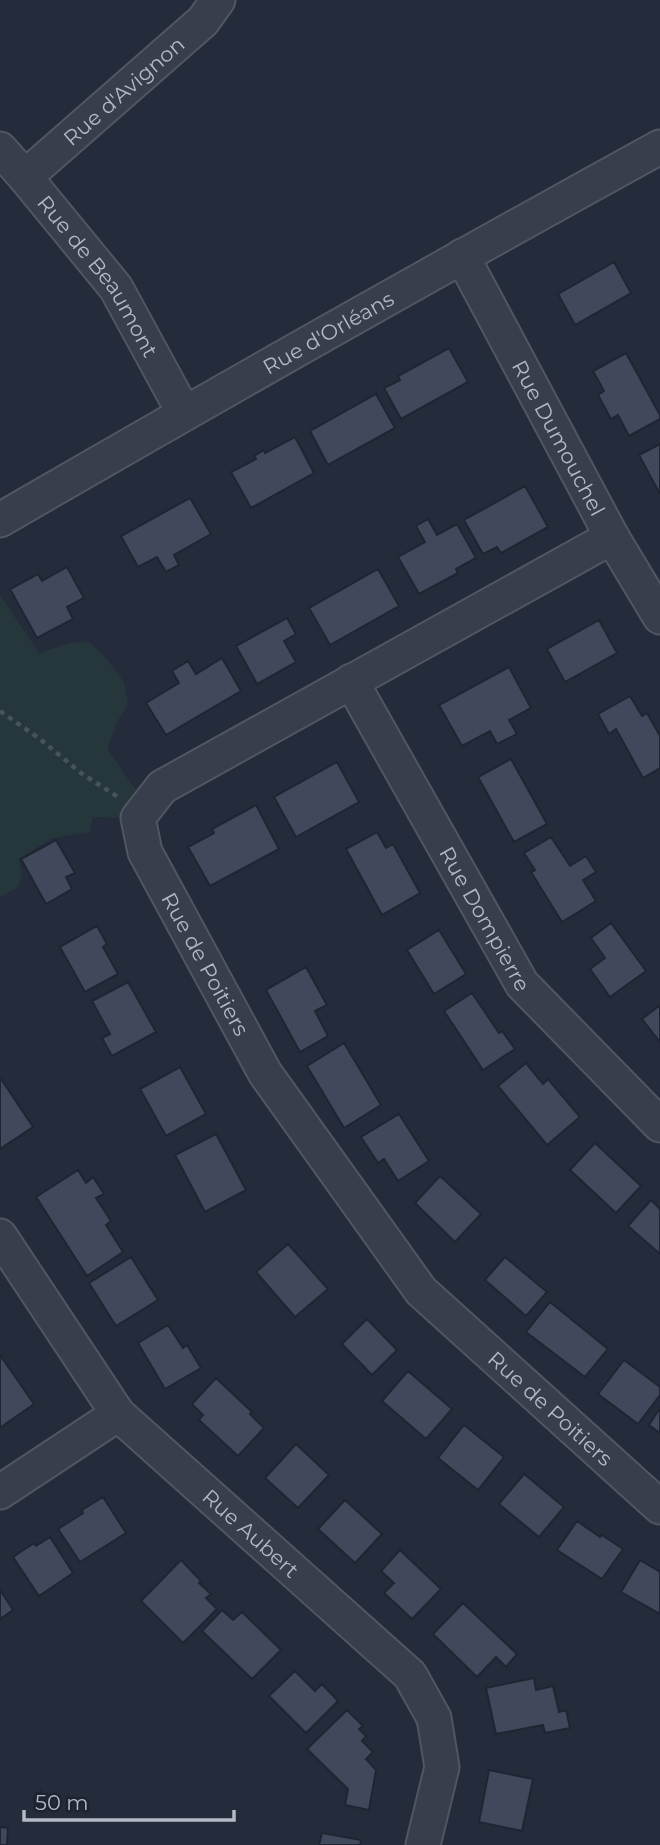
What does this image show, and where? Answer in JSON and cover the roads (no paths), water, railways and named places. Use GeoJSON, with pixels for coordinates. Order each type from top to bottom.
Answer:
{"type":"FeatureCollection","features":[{"type":"Feature","properties":{"kind":"street","name":"Rue d'Avignon"},"geometry":{"type":"LineString","coordinates":[[25,177],[203,21],[218,0]]}},
{"type":"Feature","properties":{"kind":"street","name":"Rue d'Orléans"},"geometry":{"type":"LineString","coordinates":[[0,520],[462,256],[660,148]]}},
{"type":"Feature","properties":{"kind":"street","name":"Rue de Beaumont"},"geometry":{"type":"LineString","coordinates":[[0,149],[116,288],[184,413]]}},
{"type":"Feature","properties":{"kind":"street","name":"Rue Dumouchel"},"geometry":{"type":"LineString","coordinates":[[462,256],[612,537],[660,617]]}},
{"type":"Feature","properties":{"kind":"street"},"geometry":{"type":"LineString","coordinates":[[351,681],[612,537]]}},
{"type":"Feature","properties":{"kind":"street","name":"Rue de Poitiers"},"geometry":{"type":"LineString","coordinates":[[351,681],[162,787],[138,818],[145,852],[265,1073],[421,1291],[660,1507]]}},
{"type":"Feature","properties":{"kind":"street","name":"Rue Dompierre"},"geometry":{"type":"LineString","coordinates":[[351,681],[522,984],[660,1125]]}},
{"type":"Feature","properties":{"kind":"street","name":"Rue Aubert"},"geometry":{"type":"LineString","coordinates":[[0,1236],[118,1414],[410,1675],[434,1718],[442,1768],[423,1845]]}},
{"type":"Feature","properties":{"kind":"street"},"geometry":{"type":"LineString","coordinates":[[0,1492],[118,1414]]}}]}
